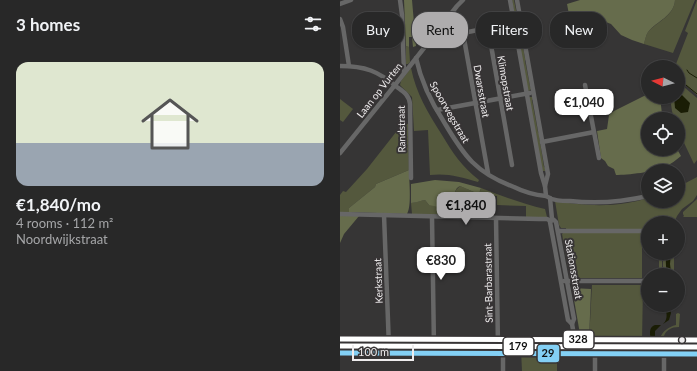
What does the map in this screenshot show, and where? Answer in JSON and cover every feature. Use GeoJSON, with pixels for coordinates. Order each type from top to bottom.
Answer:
{"type":"FeatureCollection","features":[{"type":"Feature","properties":{"kind":"main road"},"geometry":{"type":"LineString","coordinates":[[340,346],[697,347]]}},
{"type":"Feature","properties":{"kind":"street"},"geometry":{"type":"LineString","coordinates":[[340,4],[351,0]]}},
{"type":"Feature","properties":{"kind":"street"},"geometry":{"type":"LineString","coordinates":[[400,0],[404,73]]}},
{"type":"Feature","properties":{"kind":"street","name":"Laan op Vurten"},"geometry":{"type":"LineString","coordinates":[[452,12],[463,0]]}},
{"type":"Feature","properties":{"kind":"street","name":"Stationsstraat"},"geometry":{"type":"LineString","coordinates":[[510,0],[541,173],[548,197],[552,220],[550,222],[568,320],[572,324]]}},
{"type":"Feature","properties":{"kind":"street","name":"Stationsstraat"},"geometry":{"type":"LineString","coordinates":[[517,0],[548,174],[545,186]]}},
{"type":"Feature","properties":{"kind":"street"},"geometry":{"type":"LineString","coordinates":[[340,19],[343,28],[348,66]]}},
{"type":"Feature","properties":{"kind":"street","name":"Klimopstraat"},"geometry":{"type":"LineString","coordinates":[[468,32],[488,28],[512,165]]}},
{"type":"Feature","properties":{"kind":"street","name":"Laan op Vurten"},"geometry":{"type":"LineString","coordinates":[[340,153],[424,48]]}},
{"type":"Feature","properties":{"kind":"street","name":"Dwarsstraat"},"geometry":{"type":"LineString","coordinates":[[466,48],[488,173]]}},
{"type":"Feature","properties":{"kind":"street","name":"Spoorwegstraat"},"geometry":{"type":"LineString","coordinates":[[416,58],[424,86],[461,149],[476,167],[490,177],[503,184],[538,195],[576,202],[621,202],[641,198]]}},
{"type":"Feature","properties":{"kind":"street","name":"Randstraat"},"geometry":{"type":"LineString","coordinates":[[340,66],[359,67],[380,74],[408,96],[410,100],[411,178]]}},
{"type":"Feature","properties":{"kind":"street"},"geometry":{"type":"LineString","coordinates":[[585,85],[599,158]]}},
{"type":"Feature","properties":{"kind":"street"},"geometry":{"type":"LineString","coordinates":[[437,110],[534,93]]}},
{"type":"Feature","properties":{"kind":"street"},"geometry":{"type":"LineString","coordinates":[[542,142],[594,132]]}},
{"type":"Feature","properties":{"kind":"street"},"geometry":{"type":"LineString","coordinates":[[340,214],[552,220]]}},
{"type":"Feature","properties":{"kind":"street","name":"Kerkstraat"},"geometry":{"type":"LineString","coordinates":[[384,215],[389,347]]}},
{"type":"Feature","properties":{"kind":"street"},"geometry":{"type":"LineString","coordinates":[[432,217],[434,347]]}},
{"type":"Feature","properties":{"kind":"street","name":"Sint-Barbarastraat"},"geometry":{"type":"LineString","coordinates":[[496,218],[503,371]]}},
{"type":"Feature","properties":{"kind":"street","name":"Stationsstraat"},"geometry":{"type":"LineString","coordinates":[[552,220],[556,222],[558,231],[574,319],[572,324],[576,346]]}},
{"type":"Feature","properties":{"kind":"street"},"geometry":{"type":"LineString","coordinates":[[558,231],[641,231]]}},
{"type":"Feature","properties":{"kind":"street"},"geometry":{"type":"LineString","coordinates":[[561,281],[641,281]]}},
{"type":"Feature","properties":{"kind":"street"},"geometry":{"type":"LineString","coordinates":[[595,346],[596,371]]}},
{"type":"Feature","properties":{"kind":"street"},"geometry":{"type":"LineString","coordinates":[[664,347],[664,371]]}},
{"type":"Feature","properties":{"kind":"shaded area"},"geometry":{"type":"Polygon","coordinates":[[[404,0],[412,0],[412,37],[409,37],[409,47],[406,46],[404,0]]]}},
{"type":"Feature","properties":{"kind":"shaded area"},"geometry":{"type":"Polygon","coordinates":[[[512,0],[514,0],[516,12],[514,12],[512,0]]]}},
{"type":"Feature","properties":{"kind":"shaded area"},"geometry":{"type":"Polygon","coordinates":[[[580,0],[675,0],[672,10],[648,32],[644,44],[621,35],[611,24],[607,22],[607,12],[569,12],[567,4],[580,0]]]}},
{"type":"Feature","properties":{"kind":"shaded area"},"geometry":{"type":"Polygon","coordinates":[[[675,0],[695,0],[673,53],[644,44],[648,32],[669,14],[674,6],[675,0]]]}},
{"type":"Feature","properties":{"kind":"shaded area"},"geometry":{"type":"Polygon","coordinates":[[[697,0],[697,95],[685,84],[685,60],[678,60],[688,33],[685,31],[697,0]]]}},
{"type":"Feature","properties":{"kind":"shaded area"},"geometry":{"type":"Polygon","coordinates":[[[406,46],[409,47],[410,62],[408,64],[406,64],[406,46]]]}},
{"type":"Feature","properties":{"kind":"shaded area"},"geometry":{"type":"Polygon","coordinates":[[[520,48],[523,48],[531,88],[529,91],[527,90],[520,48]]]}},
{"type":"Feature","properties":{"kind":"shaded area"},"geometry":{"type":"Polygon","coordinates":[[[411,68],[419,94],[432,119],[462,164],[479,180],[478,182],[448,175],[430,175],[428,130],[414,131],[412,97],[400,85],[401,81],[411,68]]]}},
{"type":"Feature","properties":{"kind":"shaded area"},"geometry":{"type":"Polygon","coordinates":[[[685,88],[697,98],[697,160],[694,164],[685,145],[685,112],[672,111],[671,104],[685,104],[685,88]]]}},
{"type":"Feature","properties":{"kind":"shaded area"},"geometry":{"type":"Polygon","coordinates":[[[529,97],[533,97],[534,99],[532,100],[538,132],[540,134],[544,167],[546,168],[545,171],[542,171],[529,97]]]}},
{"type":"Feature","properties":{"kind":"shaded area"},"geometry":{"type":"Polygon","coordinates":[[[641,98],[641,104],[661,104],[662,112],[641,112],[641,156],[681,156],[670,164],[641,164],[641,173],[616,175],[614,169],[608,166],[601,158],[597,131],[607,129],[609,115],[641,98]]]}},
{"type":"Feature","properties":{"kind":"shaded area"},"geometry":{"type":"Polygon","coordinates":[[[685,98],[690,103],[688,112],[680,112],[675,108],[675,104],[685,104],[685,98]]]}},
{"type":"Feature","properties":{"kind":"shaded area"},"geometry":{"type":"Polygon","coordinates":[[[340,99],[353,109],[343,122],[340,120],[340,99]]]}},
{"type":"Feature","properties":{"kind":"shaded area"},"geometry":{"type":"Polygon","coordinates":[[[405,123],[408,124],[409,170],[376,184],[375,187],[349,208],[349,212],[340,212],[340,195],[343,191],[346,192],[367,169],[400,127],[405,123]]]}},
{"type":"Feature","properties":{"kind":"shaded area"},"geometry":{"type":"Polygon","coordinates":[[[409,170],[410,199],[407,214],[349,212],[349,208],[375,187],[376,184],[409,170]]]}},
{"type":"Feature","properties":{"kind":"shaded area"},"geometry":{"type":"Polygon","coordinates":[[[697,177],[697,195],[693,201],[685,207],[685,183],[697,177]]]}},
{"type":"Feature","properties":{"kind":"shaded area"},"geometry":{"type":"Polygon","coordinates":[[[435,180],[459,182],[481,188],[479,193],[460,186],[446,204],[437,207],[429,205],[425,200],[411,203],[411,184],[435,180]]]}},
{"type":"Feature","properties":{"kind":"shaded area"},"geometry":{"type":"Polygon","coordinates":[[[460,186],[474,192],[480,191],[481,188],[545,209],[547,217],[526,217],[526,206],[497,205],[497,196],[458,195],[457,216],[412,214],[411,203],[425,200],[429,205],[454,194],[460,186]]]}},
{"type":"Feature","properties":{"kind":"shaded area"},"geometry":{"type":"Polygon","coordinates":[[[697,199],[697,217],[685,217],[683,212],[697,199]]]}},
{"type":"Feature","properties":{"kind":"shaded area"},"geometry":{"type":"Polygon","coordinates":[[[641,200],[641,208],[683,208],[677,216],[641,216],[641,229],[566,229],[561,228],[559,225],[555,201],[600,205],[641,200]]]}},
{"type":"Feature","properties":{"kind":"shaded area"},"geometry":{"type":"Polygon","coordinates":[[[340,216],[359,216],[344,234],[340,243],[340,216]]]}},
{"type":"Feature","properties":{"kind":"shaded area"},"geometry":{"type":"Polygon","coordinates":[[[641,233],[641,278],[570,278],[562,234],[641,233]]]}},
{"type":"Feature","properties":{"kind":"shaded area"},"geometry":{"type":"Polygon","coordinates":[[[659,260],[662,260],[662,268],[659,268],[659,260]]]}},
{"type":"Feature","properties":{"kind":"shaded area"},"geometry":{"type":"Polygon","coordinates":[[[663,260],[674,260],[674,268],[663,268],[663,260]]]}},
{"type":"Feature","properties":{"kind":"shaded area"},"geometry":{"type":"Polygon","coordinates":[[[666,260],[670,260],[670,268],[666,268],[666,260]]]}},
{"type":"Feature","properties":{"kind":"shaded area"},"geometry":{"type":"Polygon","coordinates":[[[592,285],[641,285],[642,341],[589,341],[592,285]]]}},
{"type":"Feature","properties":{"kind":"shaded area"},"geometry":{"type":"Polygon","coordinates":[[[572,288],[591,289],[589,341],[581,340],[572,288]]]}},
{"type":"Feature","properties":{"kind":"shaded area"},"geometry":{"type":"Polygon","coordinates":[[[666,312],[671,312],[669,320],[663,324],[665,322],[667,317],[666,312]]]}},
{"type":"Feature","properties":{"kind":"shaded area"},"geometry":{"type":"Polygon","coordinates":[[[676,314],[680,314],[679,327],[669,330],[665,333],[663,339],[660,338],[666,330],[676,325],[676,314]]]}},
{"type":"Feature","properties":{"kind":"shaded area"},"geometry":{"type":"Polygon","coordinates":[[[655,325],[661,325],[655,331],[655,336],[651,337],[651,329],[655,325]]]}},
{"type":"Feature","properties":{"kind":"shaded area"},"geometry":{"type":"Polygon","coordinates":[[[521,350],[557,350],[557,371],[522,371],[521,350]]]}},
{"type":"Feature","properties":{"kind":"waterway"},"geometry":{"type":"LineString","coordinates":[[687,70],[697,78]]}},
{"type":"Feature","properties":{"kind":"waterway"},"geometry":{"type":"LineString","coordinates":[[686,85],[697,94]]}},
{"type":"Feature","properties":{"kind":"transit line","name":"328"},"geometry":{"type":"LineString","coordinates":[[340,339],[697,340]]}},
{"type":"Feature","properties":{"kind":"transit line","name":"179"},"geometry":{"type":"LineString","coordinates":[[340,346],[697,347]]}},
{"type":"Feature","properties":{"kind":"transit line","name":"29"},"geometry":{"type":"LineString","coordinates":[[340,353],[697,354]]}}]}
